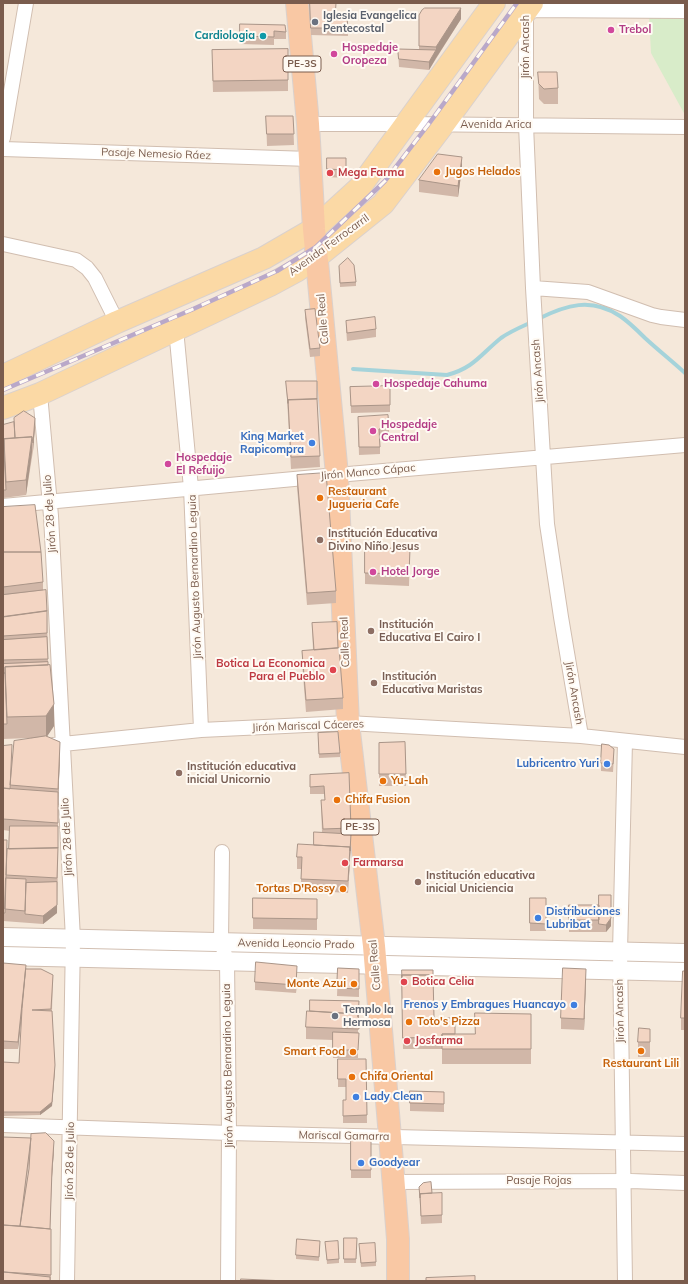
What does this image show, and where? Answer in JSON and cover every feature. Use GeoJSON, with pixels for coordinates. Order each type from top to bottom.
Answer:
{"type":"FeatureCollection","features":[{"type":"Feature","properties":{"kind":"highway","name":"Calle Real"},"geometry":{"type":"LineString","coordinates":[[297,3],[308,124],[316,257],[337,474],[348,723],[374,955],[394,1182],[398,1239],[398,1281]]}},
{"type":"Feature","properties":{"kind":"main road","name":"Avenida Ferrocarril"},"geometry":{"type":"LineString","coordinates":[[3,376],[117,322],[264,258],[314,229],[360,187],[494,3]]}},
{"type":"Feature","properties":{"kind":"main road","name":"Avenida Ferrocarril"},"geometry":{"type":"LineString","coordinates":[[3,408],[40,394],[270,285],[296,271],[316,257],[383,204],[443,125],[528,5]]}},
{"type":"Feature","properties":{"kind":"street"},"geometry":{"type":"LineString","coordinates":[[3,138],[26,3]]}},
{"type":"Feature","properties":{"kind":"street"},"geometry":{"type":"LineString","coordinates":[[528,5],[685,11]]}},
{"type":"Feature","properties":{"kind":"street","name":"Jirón Ancash"},"geometry":{"type":"LineString","coordinates":[[528,5],[526,125],[533,288],[547,524],[560,617],[581,736]]}},
{"type":"Feature","properties":{"kind":"street","name":"Avenida Arica"},"geometry":{"type":"LineString","coordinates":[[308,124],[685,127]]}},
{"type":"Feature","properties":{"kind":"street","name":"Pasaje Nemesio Ráez"},"geometry":{"type":"LineString","coordinates":[[3,149],[310,159]]}},
{"type":"Feature","properties":{"kind":"street"},"geometry":{"type":"LineString","coordinates":[[3,244],[76,260],[87,268],[95,278],[117,322]]}},
{"type":"Feature","properties":{"kind":"street"},"geometry":{"type":"LineString","coordinates":[[533,288],[588,292],[652,315],[685,320]]}},
{"type":"Feature","properties":{"kind":"street","name":"Jirón Augusto Bernardino Leguia"},"geometry":{"type":"LineString","coordinates":[[176,329],[191,488],[201,730]]}},
{"type":"Feature","properties":{"kind":"street","name":"Jirón 28 de Julio"},"geometry":{"type":"LineString","coordinates":[[40,394],[50,502],[73,939],[67,1281]]}},
{"type":"Feature","properties":{"kind":"street","name":"Jirón Manco Cápac"},"geometry":{"type":"LineString","coordinates":[[3,506],[337,474],[544,458],[685,445]]}},
{"type":"Feature","properties":{"kind":"street","name":"Jirón Mariscal Cáceres"},"geometry":{"type":"LineString","coordinates":[[40,746],[201,730],[348,723],[581,736],[685,747]]}},
{"type":"Feature","properties":{"kind":"street","name":"Jirón Ancash"},"geometry":{"type":"LineString","coordinates":[[625,741],[620,952],[625,1281]]}},
{"type":"Feature","properties":{"kind":"street","name":"Jirón Augusto Bernardino Leguia"},"geometry":{"type":"LineString","coordinates":[[222,852],[221,942],[227,961],[229,1133],[228,1281]]}},
{"type":"Feature","properties":{"kind":"street","name":"Avenida Leoncio Prado"},"geometry":{"type":"LineString","coordinates":[[3,937],[221,942],[374,955],[620,970],[685,972]]}},
{"type":"Feature","properties":{"kind":"street","name":"Avenida Leoncio Prado"},"geometry":{"type":"LineString","coordinates":[[3,956],[227,961],[374,955],[620,952],[685,953]]}},
{"type":"Feature","properties":{"kind":"street","name":"Mariscal Gamarra"},"geometry":{"type":"LineString","coordinates":[[3,1125],[229,1133],[685,1144]]}},
{"type":"Feature","properties":{"kind":"street","name":"Pasaje Rojas"},"geometry":{"type":"LineString","coordinates":[[394,1182],[623,1181],[685,1183]]}},
{"type":"Feature","properties":{"kind":"shaded area"},"geometry":{"type":"Polygon","coordinates":[[[3,3],[685,3],[685,1281],[3,1281],[3,3]]]}},
{"type":"Feature","properties":{"kind":"green space"},"geometry":{"type":"Polygon","coordinates":[[[649,15],[685,15],[685,115],[651,53],[649,15]]]}},
{"type":"Feature","properties":{"kind":"building"},"geometry":{"type":"Polygon","coordinates":[[[310,3],[336,3],[335,18],[347,18],[348,28],[311,28],[310,3]]]}},
{"type":"Feature","properties":{"kind":"building"},"geometry":{"type":"Polygon","coordinates":[[[425,8],[461,8],[436,47],[419,46],[419,15],[425,8]]]}},
{"type":"Feature","properties":{"kind":"building"},"geometry":{"type":"Polygon","coordinates":[[[240,24],[285,25],[286,32],[274,31],[274,37],[240,36],[240,24]]]}},
{"type":"Feature","properties":{"kind":"building"},"geometry":{"type":"Polygon","coordinates":[[[288,49],[288,80],[213,81],[212,50],[288,49]]]}},
{"type":"Feature","properties":{"kind":"building"},"geometry":{"type":"Polygon","coordinates":[[[398,49],[436,50],[429,62],[399,59],[398,49]]]}},
{"type":"Feature","properties":{"kind":"building"},"geometry":{"type":"Polygon","coordinates":[[[538,72],[557,72],[558,88],[544,89],[539,84],[538,72]]]}},
{"type":"Feature","properties":{"kind":"building"},"geometry":{"type":"Polygon","coordinates":[[[266,116],[293,116],[294,134],[267,134],[266,116]]]}},
{"type":"Feature","properties":{"kind":"building"},"geometry":{"type":"Polygon","coordinates":[[[438,154],[462,157],[458,186],[419,180],[438,154]]]}},
{"type":"Feature","properties":{"kind":"building"},"geometry":{"type":"Polygon","coordinates":[[[327,158],[346,158],[346,170],[327,169],[327,158]]]}},
{"type":"Feature","properties":{"kind":"building"},"geometry":{"type":"Polygon","coordinates":[[[348,258],[354,265],[356,282],[340,283],[339,266],[348,258]]]}},
{"type":"Feature","properties":{"kind":"building"},"geometry":{"type":"Polygon","coordinates":[[[315,309],[320,348],[310,349],[305,310],[315,309]]]}},
{"type":"Feature","properties":{"kind":"building"},"geometry":{"type":"Polygon","coordinates":[[[375,317],[376,329],[347,333],[346,321],[375,317]]]}},
{"type":"Feature","properties":{"kind":"building"},"geometry":{"type":"Polygon","coordinates":[[[286,381],[317,381],[317,399],[288,400],[288,403],[286,381]]]}},
{"type":"Feature","properties":{"kind":"building"},"geometry":{"type":"Polygon","coordinates":[[[390,386],[390,405],[351,406],[350,387],[390,386]]]}},
{"type":"Feature","properties":{"kind":"building"},"geometry":{"type":"Polygon","coordinates":[[[317,399],[320,456],[291,457],[288,400],[317,399]]]}},
{"type":"Feature","properties":{"kind":"building"},"geometry":{"type":"Polygon","coordinates":[[[24,411],[35,418],[33,443],[32,437],[15,438],[14,418],[24,411]]]}},
{"type":"Feature","properties":{"kind":"building"},"geometry":{"type":"Polygon","coordinates":[[[388,415],[389,428],[379,429],[380,447],[359,447],[358,417],[388,415]]]}},
{"type":"Feature","properties":{"kind":"building"},"geometry":{"type":"Polygon","coordinates":[[[14,422],[15,438],[4,439],[3,450],[3,425],[14,422]]]}},
{"type":"Feature","properties":{"kind":"building"},"geometry":{"type":"Polygon","coordinates":[[[32,437],[26,480],[6,482],[4,439],[32,437]]]}},
{"type":"Feature","properties":{"kind":"building"},"geometry":{"type":"Polygon","coordinates":[[[4,451],[6,490],[3,490],[4,451]]]}},
{"type":"Feature","properties":{"kind":"building"},"geometry":{"type":"Polygon","coordinates":[[[326,473],[336,591],[307,593],[297,475],[326,473]]]}},
{"type":"Feature","properties":{"kind":"building"},"geometry":{"type":"Polygon","coordinates":[[[35,505],[41,552],[3,552],[3,507],[35,505]]]}},
{"type":"Feature","properties":{"kind":"building"},"geometry":{"type":"Polygon","coordinates":[[[365,547],[410,549],[409,574],[365,573],[365,547]]]}},
{"type":"Feature","properties":{"kind":"building"},"geometry":{"type":"Polygon","coordinates":[[[3,552],[41,552],[43,582],[3,587],[3,552]]]}},
{"type":"Feature","properties":{"kind":"building"},"geometry":{"type":"Polygon","coordinates":[[[46,590],[47,611],[3,617],[3,595],[46,590]]]}},
{"type":"Feature","properties":{"kind":"building"},"geometry":{"type":"Polygon","coordinates":[[[47,611],[47,633],[3,636],[3,617],[47,611]]]}},
{"type":"Feature","properties":{"kind":"building"},"geometry":{"type":"Polygon","coordinates":[[[337,622],[338,648],[314,650],[312,623],[337,622]]]}},
{"type":"Feature","properties":{"kind":"building"},"geometry":{"type":"Polygon","coordinates":[[[47,637],[48,659],[3,660],[3,640],[47,637]]]}},
{"type":"Feature","properties":{"kind":"building"},"geometry":{"type":"Polygon","coordinates":[[[339,648],[343,698],[306,700],[302,651],[339,648]]]}},
{"type":"Feature","properties":{"kind":"building"},"geometry":{"type":"Polygon","coordinates":[[[48,662],[48,665],[5,667],[5,673],[3,673],[3,664],[48,662]]]}},
{"type":"Feature","properties":{"kind":"building"},"geometry":{"type":"Polygon","coordinates":[[[50,665],[54,704],[46,716],[7,717],[5,667],[50,665]]]}},
{"type":"Feature","properties":{"kind":"building"},"geometry":{"type":"Polygon","coordinates":[[[3,673],[5,673],[7,724],[3,724],[3,673]]]}},
{"type":"Feature","properties":{"kind":"building"},"geometry":{"type":"Polygon","coordinates":[[[338,732],[340,753],[319,754],[318,733],[338,732]]]}},
{"type":"Feature","properties":{"kind":"building"},"geometry":{"type":"Polygon","coordinates":[[[46,736],[60,742],[58,789],[10,785],[14,741],[46,736]]]}},
{"type":"Feature","properties":{"kind":"building"},"geometry":{"type":"Polygon","coordinates":[[[405,742],[406,774],[379,774],[379,743],[405,742]]]}},
{"type":"Feature","properties":{"kind":"building"},"geometry":{"type":"Polygon","coordinates":[[[602,744],[609,745],[614,749],[613,764],[601,763],[602,744]]]}},
{"type":"Feature","properties":{"kind":"building"},"geometry":{"type":"Polygon","coordinates":[[[12,745],[10,789],[3,788],[3,746],[12,745]]]}},
{"type":"Feature","properties":{"kind":"building"},"geometry":{"type":"Polygon","coordinates":[[[349,773],[351,828],[323,829],[321,800],[325,800],[324,786],[310,787],[310,775],[349,773]]]}},
{"type":"Feature","properties":{"kind":"building"},"geometry":{"type":"Polygon","coordinates":[[[3,788],[58,792],[58,823],[3,819],[3,788]]]}},
{"type":"Feature","properties":{"kind":"building"},"geometry":{"type":"Polygon","coordinates":[[[10,826],[58,826],[58,848],[9,849],[10,826]]]}},
{"type":"Feature","properties":{"kind":"building"},"geometry":{"type":"Polygon","coordinates":[[[314,832],[351,834],[350,851],[350,847],[314,845],[314,832]]]}},
{"type":"Feature","properties":{"kind":"building"},"geometry":{"type":"Polygon","coordinates":[[[3,840],[7,840],[5,913],[3,913],[3,840]]]}},
{"type":"Feature","properties":{"kind":"building"},"geometry":{"type":"Polygon","coordinates":[[[298,844],[350,847],[348,881],[301,879],[302,857],[297,857],[298,844]]]}},
{"type":"Feature","properties":{"kind":"building"},"geometry":{"type":"Polygon","coordinates":[[[58,848],[57,878],[6,875],[7,849],[58,848]]]}},
{"type":"Feature","properties":{"kind":"building"},"geometry":{"type":"Polygon","coordinates":[[[6,878],[26,879],[25,911],[5,909],[6,878]]]}},
{"type":"Feature","properties":{"kind":"building"},"geometry":{"type":"Polygon","coordinates":[[[57,882],[57,905],[43,916],[25,914],[26,883],[57,882]]]}},
{"type":"Feature","properties":{"kind":"building"},"geometry":{"type":"Polygon","coordinates":[[[599,895],[611,895],[611,918],[606,925],[599,924],[599,895]]]}},
{"type":"Feature","properties":{"kind":"building"},"geometry":{"type":"Polygon","coordinates":[[[253,898],[317,899],[317,919],[253,918],[253,898]]]}},
{"type":"Feature","properties":{"kind":"building","name":"Distribuciones Lubribat"},"geometry":{"type":"Polygon","coordinates":[[[530,898],[546,898],[546,924],[530,923],[530,898]]]}},
{"type":"Feature","properties":{"kind":"building"},"geometry":{"type":"Polygon","coordinates":[[[569,905],[599,905],[599,920],[569,920],[569,905]]]}},
{"type":"Feature","properties":{"kind":"building"},"geometry":{"type":"Polygon","coordinates":[[[256,962],[297,966],[296,985],[255,982],[256,962]]]}},
{"type":"Feature","properties":{"kind":"building"},"geometry":{"type":"Polygon","coordinates":[[[3,963],[26,965],[18,1042],[3,1041],[3,963]]]}},
{"type":"Feature","properties":{"kind":"building"},"geometry":{"type":"Polygon","coordinates":[[[338,968],[359,969],[359,989],[337,988],[338,968]]]}},
{"type":"Feature","properties":{"kind":"building","name":"Frenos y Embragues Huancayo"},"geometry":{"type":"Polygon","coordinates":[[[563,968],[586,969],[584,1019],[561,1018],[563,968]]]}},
{"type":"Feature","properties":{"kind":"building"},"geometry":{"type":"Polygon","coordinates":[[[26,969],[41,969],[53,975],[51,1009],[32,1010],[52,1011],[55,1065],[52,1102],[40,1112],[3,1112],[3,1062],[19,1063],[26,969]]]}},
{"type":"Feature","properties":{"kind":"building"},"geometry":{"type":"Polygon","coordinates":[[[402,970],[433,970],[433,975],[402,975],[402,970]]]}},
{"type":"Feature","properties":{"kind":"building"},"geometry":{"type":"Polygon","coordinates":[[[683,971],[685,971],[685,1018],[681,1018],[683,971]]]}},
{"type":"Feature","properties":{"kind":"building"},"geometry":{"type":"Polygon","coordinates":[[[402,975],[433,975],[434,1018],[455,1018],[455,1034],[442,1034],[442,1037],[403,1038],[402,975]]]}},
{"type":"Feature","properties":{"kind":"building"},"geometry":{"type":"Polygon","coordinates":[[[310,1000],[359,1001],[358,1017],[358,1014],[310,1011],[310,1000]]]}},
{"type":"Feature","properties":{"kind":"building","name":"Templo la Hermosa"},"geometry":{"type":"Polygon","coordinates":[[[307,1011],[358,1014],[359,1029],[306,1027],[307,1011]]]}},
{"type":"Feature","properties":{"kind":"building"},"geometry":{"type":"Polygon","coordinates":[[[475,1013],[531,1014],[531,1049],[442,1049],[442,1034],[475,1034],[475,1013]]]}},
{"type":"Feature","properties":{"kind":"building"},"geometry":{"type":"Polygon","coordinates":[[[639,1028],[650,1029],[650,1042],[638,1042],[639,1028]]]}},
{"type":"Feature","properties":{"kind":"building"},"geometry":{"type":"Polygon","coordinates":[[[333,1032],[359,1033],[358,1050],[333,1050],[333,1032]]]}},
{"type":"Feature","properties":{"kind":"building"},"geometry":{"type":"Polygon","coordinates":[[[338,1059],[366,1059],[367,1115],[343,1116],[343,1100],[346,1100],[346,1079],[338,1079],[338,1059]]]}},
{"type":"Feature","properties":{"kind":"building"},"geometry":{"type":"Polygon","coordinates":[[[410,1091],[444,1092],[444,1104],[410,1103],[410,1091]]]}},
{"type":"Feature","properties":{"kind":"building"},"geometry":{"type":"Polygon","coordinates":[[[46,1133],[54,1141],[50,1229],[20,1226],[29,1169],[31,1134],[46,1133]]]}},
{"type":"Feature","properties":{"kind":"building"},"geometry":{"type":"Polygon","coordinates":[[[3,1137],[31,1138],[20,1226],[3,1225],[3,1137]]]}},
{"type":"Feature","properties":{"kind":"building","name":"Goodyear"},"geometry":{"type":"Polygon","coordinates":[[[351,1140],[371,1140],[371,1170],[351,1170],[351,1140]]]}},
{"type":"Feature","properties":{"kind":"building"},"geometry":{"type":"Polygon","coordinates":[[[431,1182],[432,1193],[420,1194],[420,1198],[419,1187],[423,1183],[431,1182]]]}},
{"type":"Feature","properties":{"kind":"building"},"geometry":{"type":"Polygon","coordinates":[[[442,1193],[442,1215],[421,1216],[420,1194],[442,1193]]]}},
{"type":"Feature","properties":{"kind":"building"},"geometry":{"type":"Polygon","coordinates":[[[3,1225],[51,1229],[51,1275],[4,1272],[50,1277],[50,1281],[3,1281],[3,1225]]]}},
{"type":"Feature","properties":{"kind":"building"},"geometry":{"type":"Polygon","coordinates":[[[344,1238],[357,1238],[356,1259],[344,1259],[344,1238]]]}},
{"type":"Feature","properties":{"kind":"building"},"geometry":{"type":"Polygon","coordinates":[[[297,1239],[320,1241],[319,1257],[296,1255],[297,1239]]]}},
{"type":"Feature","properties":{"kind":"building"},"geometry":{"type":"Polygon","coordinates":[[[338,1241],[339,1259],[327,1260],[325,1242],[338,1241]]]}},
{"type":"Feature","properties":{"kind":"building"},"geometry":{"type":"Polygon","coordinates":[[[375,1243],[376,1262],[361,1263],[359,1244],[375,1243]]]}},
{"type":"Feature","properties":{"kind":"building"},"geometry":{"type":"Polygon","coordinates":[[[475,1276],[475,1281],[426,1281],[426,1278],[475,1276]]]}},
{"type":"Feature","properties":{"kind":"building"},"geometry":{"type":"Polygon","coordinates":[[[241,1279],[287,1281],[241,1281],[241,1279]]]}},
{"type":"Feature","properties":{"kind":"waterway"},"geometry":{"type":"LineString","coordinates":[[538,319],[569,307],[579,305],[599,306],[627,321],[685,373]]}},
{"type":"Feature","properties":{"kind":"waterway"},"geometry":{"type":"LineString","coordinates":[[353,369],[447,375],[464,369],[477,360],[501,338],[532,322]]}},
{"type":"Feature","properties":{"kind":"railway"},"geometry":{"type":"LineString","coordinates":[[3,390],[191,310],[277,271],[316,247],[385,181],[517,3]]}},
{"type":"Feature","properties":{"kind":"place","name":"Iglesia Evangelica Pentecostal"},"geometry":{"type":"Point","coordinates":[315,22]}},
{"type":"Feature","properties":{"kind":"place","name":"Trebol"},"geometry":{"type":"Point","coordinates":[611,30]}},
{"type":"Feature","properties":{"kind":"place","name":"Cardiologia"},"geometry":{"type":"Point","coordinates":[263,36]}},
{"type":"Feature","properties":{"kind":"place","name":"Hospedaje Oropeza"},"geometry":{"type":"Point","coordinates":[334,54]}},
{"type":"Feature","properties":{"kind":"place","name":"Jugos Helados"},"geometry":{"type":"Point","coordinates":[437,172]}},
{"type":"Feature","properties":{"kind":"place","name":"Mega Farma"},"geometry":{"type":"Point","coordinates":[330,173]}},
{"type":"Feature","properties":{"kind":"place","name":"Hospedaje Cahuma"},"geometry":{"type":"Point","coordinates":[376,384]}},
{"type":"Feature","properties":{"kind":"place","name":"Hospedaje Central"},"geometry":{"type":"Point","coordinates":[373,431]}},
{"type":"Feature","properties":{"kind":"place","name":"King Market Rapicompra"},"geometry":{"type":"Point","coordinates":[312,443]}},
{"type":"Feature","properties":{"kind":"place","name":"Hospedaje El Refuijo"},"geometry":{"type":"Point","coordinates":[168,464]}},
{"type":"Feature","properties":{"kind":"place","name":"Restaurant Jugueria Cafe"},"geometry":{"type":"Point","coordinates":[320,498]}},
{"type":"Feature","properties":{"kind":"place","name":"Institución Educativa Divino Niño Jesus"},"geometry":{"type":"Point","coordinates":[320,540]}},
{"type":"Feature","properties":{"kind":"place","name":"Hotel Jorge"},"geometry":{"type":"Point","coordinates":[373,572]}},
{"type":"Feature","properties":{"kind":"place","name":"Institución Educativa El Cairo I"},"geometry":{"type":"Point","coordinates":[371,631]}},
{"type":"Feature","properties":{"kind":"place","name":"Botica La Economica Para el Pueblo"},"geometry":{"type":"Point","coordinates":[333,670]}},
{"type":"Feature","properties":{"kind":"place","name":"Institución Educativa Maristas"},"geometry":{"type":"Point","coordinates":[374,683]}},
{"type":"Feature","properties":{"kind":"place","name":"Lubricentro Yuri"},"geometry":{"type":"Point","coordinates":[607,764]}},
{"type":"Feature","properties":{"kind":"place","name":"Institución educativa inicial Unicornio"},"geometry":{"type":"Point","coordinates":[179,773]}},
{"type":"Feature","properties":{"kind":"place","name":"Yu-Lah"},"geometry":{"type":"Point","coordinates":[383,781]}},
{"type":"Feature","properties":{"kind":"place","name":"Chifa Fusion"},"geometry":{"type":"Point","coordinates":[337,800]}},
{"type":"Feature","properties":{"kind":"place","name":"Farmarsa"},"geometry":{"type":"Point","coordinates":[345,863]}},
{"type":"Feature","properties":{"kind":"place","name":"Institución educativa inicial Uniciencia"},"geometry":{"type":"Point","coordinates":[418,882]}},
{"type":"Feature","properties":{"kind":"place","name":"Tortas D'Rossy"},"geometry":{"type":"Point","coordinates":[343,889]}},
{"type":"Feature","properties":{"kind":"place","name":"Distribuciones Lubribat"},"geometry":{"type":"Point","coordinates":[538,918]}},
{"type":"Feature","properties":{"kind":"place","name":"Botica Celia"},"geometry":{"type":"Point","coordinates":[404,982]}},
{"type":"Feature","properties":{"kind":"place","name":"Monte Azui"},"geometry":{"type":"Point","coordinates":[354,984]}},
{"type":"Feature","properties":{"kind":"place","name":"Frenos y Embragues Huancayo"},"geometry":{"type":"Point","coordinates":[574,1005]}},
{"type":"Feature","properties":{"kind":"place","name":"Templo la Hermosa"},"geometry":{"type":"Point","coordinates":[335,1016]}},
{"type":"Feature","properties":{"kind":"place","name":"Toto's Pizza"},"geometry":{"type":"Point","coordinates":[409,1022]}},
{"type":"Feature","properties":{"kind":"place","name":"Josfarma"},"geometry":{"type":"Point","coordinates":[407,1041]}},
{"type":"Feature","properties":{"kind":"place","name":"Restaurant Lili"},"geometry":{"type":"Point","coordinates":[641,1051]}},
{"type":"Feature","properties":{"kind":"place","name":"Smart Food"},"geometry":{"type":"Point","coordinates":[353,1052]}},
{"type":"Feature","properties":{"kind":"place","name":"Chifa Oriental"},"geometry":{"type":"Point","coordinates":[352,1077]}},
{"type":"Feature","properties":{"kind":"place","name":"Lady Clean"},"geometry":{"type":"Point","coordinates":[356,1097]}},
{"type":"Feature","properties":{"kind":"place","name":"Goodyear"},"geometry":{"type":"Point","coordinates":[361,1163]}}]}
